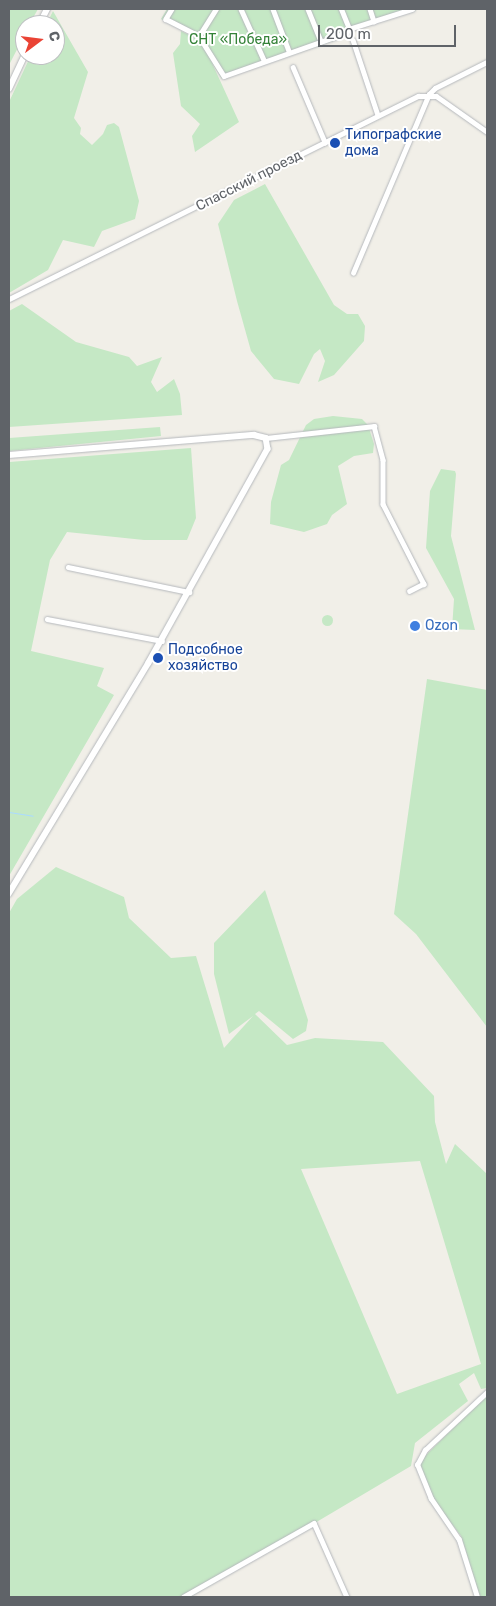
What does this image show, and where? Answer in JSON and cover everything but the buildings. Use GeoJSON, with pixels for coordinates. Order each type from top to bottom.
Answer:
{"type":"FeatureCollection","features":[{"type":"Feature","properties":{"kind":"main road"},"geometry":{"type":"LineString","coordinates":[[9,88],[20,65]]}},
{"type":"Feature","properties":{"kind":"main road"},"geometry":{"type":"LineString","coordinates":[[9,455],[240,436],[260,435],[266,438],[266,456],[162,641],[9,894]]}},
{"type":"Feature","properties":{"kind":"street"},"geometry":{"type":"LineString","coordinates":[[172,9],[166,19],[199,36],[224,76],[289,50],[321,41],[412,9]]}},
{"type":"Feature","properties":{"kind":"street"},"geometry":{"type":"LineString","coordinates":[[199,36],[216,9]]}},
{"type":"Feature","properties":{"kind":"street"},"geometry":{"type":"LineString","coordinates":[[240,9],[264,60]]}},
{"type":"Feature","properties":{"kind":"street"},"geometry":{"type":"LineString","coordinates":[[273,9],[289,50]]}},
{"type":"Feature","properties":{"kind":"street"},"geometry":{"type":"LineString","coordinates":[[308,9],[321,41]]}},
{"type":"Feature","properties":{"kind":"street"},"geometry":{"type":"LineString","coordinates":[[341,9],[347,31]]}},
{"type":"Feature","properties":{"kind":"street"},"geometry":{"type":"LineString","coordinates":[[370,9],[374,21]]}},
{"type":"Feature","properties":{"kind":"street"},"geometry":{"type":"LineString","coordinates":[[353,40],[378,115]]}},
{"type":"Feature","properties":{"kind":"street","name":"Спасский проезд"},"geometry":{"type":"LineString","coordinates":[[9,299],[206,203],[378,115],[418,96],[429,94],[435,88],[487,62]]}},
{"type":"Feature","properties":{"kind":"street"},"geometry":{"type":"LineString","coordinates":[[293,67],[324,142]]}},
{"type":"Feature","properties":{"kind":"street"},"geometry":{"type":"LineString","coordinates":[[353,273],[429,94],[487,132]]}},
{"type":"Feature","properties":{"kind":"street"},"geometry":{"type":"LineString","coordinates":[[266,438],[374,426],[383,460],[383,504],[424,584],[410,591]]}},
{"type":"Feature","properties":{"kind":"street"},"geometry":{"type":"LineString","coordinates":[[68,567],[189,592]]}},
{"type":"Feature","properties":{"kind":"street"},"geometry":{"type":"LineString","coordinates":[[47,619],[162,641]]}},
{"type":"Feature","properties":{"kind":"street"},"geometry":{"type":"LineString","coordinates":[[477,1597],[459,1540],[431,1499],[417,1465],[425,1450],[487,1392]]}},
{"type":"Feature","properties":{"kind":"street"},"geometry":{"type":"LineString","coordinates":[[183,1597],[314,1523],[347,1597]]}},
{"type":"Feature","properties":{"kind":"green space"},"geometry":{"type":"Polygon","coordinates":[[[9,9],[38,9],[35,15],[15,15],[15,53],[9,65],[9,9]]]}},
{"type":"Feature","properties":{"kind":"green space","name":"СНТ «Победа»"},"geometry":{"type":"Polygon","coordinates":[[[167,9],[420,9],[349,30],[348,36],[222,79],[212,63],[239,122],[195,152],[192,136],[200,124],[181,106],[173,53],[180,44],[181,31],[199,40],[161,19],[167,9]]]}},
{"type":"Feature","properties":{"kind":"green space"},"geometry":{"type":"Polygon","coordinates":[[[65,32],[88,72],[74,118],[81,128],[80,134],[92,145],[103,134],[107,125],[114,123],[119,127],[139,201],[135,219],[102,231],[94,247],[63,240],[48,270],[9,293],[9,102],[26,65],[65,65],[65,32]]]}},
{"type":"Feature","properties":{"kind":"green space"},"geometry":{"type":"Polygon","coordinates":[[[265,184],[334,305],[347,314],[358,314],[365,326],[364,341],[334,375],[318,382],[325,361],[320,349],[314,354],[299,384],[274,379],[251,351],[237,301],[218,224],[234,200],[265,184]]]}},
{"type":"Feature","properties":{"kind":"green space"},"geometry":{"type":"Polygon","coordinates":[[[22,304],[76,342],[129,357],[137,366],[162,357],[151,382],[157,392],[174,379],[180,394],[182,415],[9,427],[9,311],[22,304]]]}},
{"type":"Feature","properties":{"kind":"green space"},"geometry":{"type":"Polygon","coordinates":[[[333,416],[362,419],[368,425],[374,444],[373,453],[354,456],[338,466],[347,504],[332,515],[327,524],[304,532],[270,524],[271,502],[281,465],[289,460],[306,425],[314,419],[333,416]]]}},
{"type":"Feature","properties":{"kind":"green space"},"geometry":{"type":"Polygon","coordinates":[[[160,427],[161,436],[9,451],[9,438],[160,427]]]}},
{"type":"Feature","properties":{"kind":"green space"},"geometry":{"type":"Polygon","coordinates":[[[191,448],[196,518],[187,540],[144,540],[67,532],[50,560],[31,651],[104,668],[97,686],[114,695],[9,876],[9,462],[191,448]]]}},
{"type":"Feature","properties":{"kind":"green space"},"geometry":{"type":"Polygon","coordinates":[[[441,469],[455,471],[456,474],[451,536],[475,630],[452,629],[454,599],[426,548],[430,491],[441,469]]]}},
{"type":"Feature","properties":{"kind":"green space"},"geometry":{"type":"Polygon","coordinates":[[[327,614],[333,620],[327,626],[321,620],[327,614]]]}},
{"type":"Feature","properties":{"kind":"green space"},"geometry":{"type":"Polygon","coordinates":[[[427,679],[487,690],[487,1027],[416,934],[394,914],[427,679]]]}},
{"type":"Feature","properties":{"kind":"green space"},"geometry":{"type":"Polygon","coordinates":[[[56,867],[124,897],[129,918],[171,958],[196,956],[224,1048],[253,1016],[229,1034],[214,974],[214,943],[265,890],[308,1020],[306,1031],[293,1039],[259,1011],[255,1014],[287,1045],[315,1038],[383,1042],[434,1096],[435,1122],[446,1164],[455,1144],[487,1174],[487,1388],[481,1389],[474,1373],[459,1384],[468,1401],[415,1443],[411,1466],[190,1597],[9,1597],[9,913],[17,899],[56,867]],[[420,1161],[301,1169],[397,1394],[481,1364],[420,1161]]]}},
{"type":"Feature","properties":{"kind":"green space"},"geometry":{"type":"Polygon","coordinates":[[[487,1394],[487,1597],[480,1597],[461,1536],[434,1501],[419,1471],[421,1460],[487,1394]]]}},
{"type":"Feature","properties":{"kind":"waterway"},"geometry":{"type":"LineString","coordinates":[[9,812],[33,816]]}},
{"type":"Feature","properties":{"kind":"place","name":"Типографские дома"},"geometry":{"type":"Point","coordinates":[335,143]}},
{"type":"Feature","properties":{"kind":"place","name":"Ozon"},"geometry":{"type":"Point","coordinates":[415,626]}},
{"type":"Feature","properties":{"kind":"place","name":"Подсобное хозяйство"},"geometry":{"type":"Point","coordinates":[158,658]}}]}
